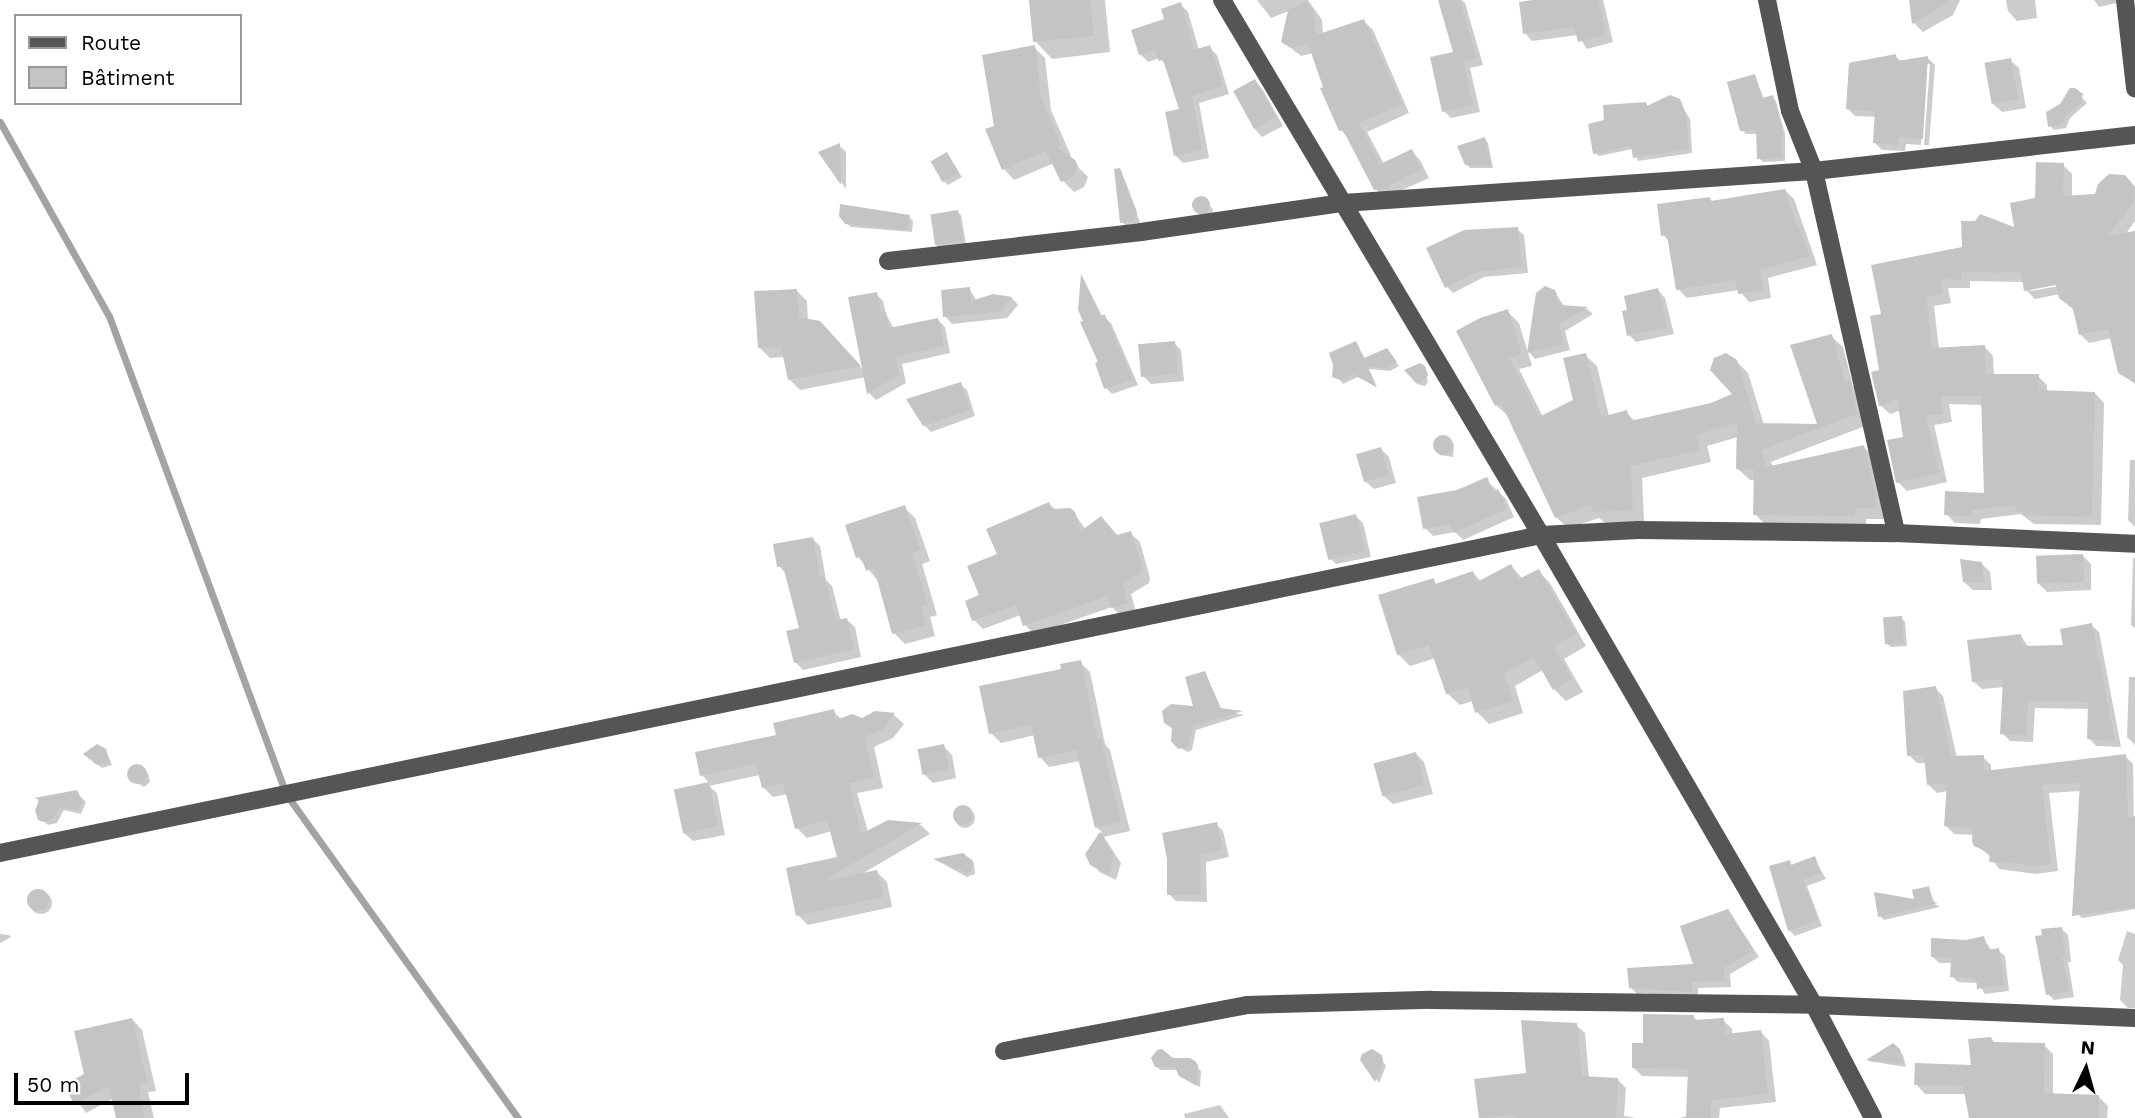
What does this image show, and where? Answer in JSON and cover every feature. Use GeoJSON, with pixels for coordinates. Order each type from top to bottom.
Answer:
{"type":"FeatureCollection","features":[{"type":"Feature","properties":{"kind":"street"},"geometry":{"type":"LineString","coordinates":[[1222,0],[1541,535],[1814,1006],[1873,1118]]}},
{"type":"Feature","properties":{"kind":"street"},"geometry":{"type":"LineString","coordinates":[[1767,0],[1790,111],[1814,171],[1896,533]]}},
{"type":"Feature","properties":{"kind":"street"},"geometry":{"type":"LineString","coordinates":[[2125,0],[2135,88]]}},
{"type":"Feature","properties":{"kind":"street"},"geometry":{"type":"LineString","coordinates":[[888,261],[1141,232],[1343,203],[1814,171],[2135,135]]}},
{"type":"Feature","properties":{"kind":"street"},"geometry":{"type":"LineString","coordinates":[[0,853],[1541,535],[1637,530],[1896,533],[2135,544]]}},
{"type":"Feature","properties":{"kind":"street"},"geometry":{"type":"LineString","coordinates":[[1004,1051],[1247,1005],[1431,1000],[1814,1006],[2135,1018]]}},
{"type":"Feature","properties":{"kind":"building"},"geometry":{"type":"Polygon","coordinates":[[[1029,0],[1090,0],[1094,36],[1033,42],[1029,0]]]}},
{"type":"Feature","properties":{"kind":"building"},"geometry":{"type":"Polygon","coordinates":[[[1438,0],[1460,0],[1477,58],[1463,61],[1473,105],[1442,112],[1430,57],[1453,52],[1438,0]]]}},
{"type":"Feature","properties":{"kind":"building"},"geometry":{"type":"Polygon","coordinates":[[[1598,0],[1606,35],[1578,42],[1574,27],[1523,34],[1519,2],[1598,0]]]}},
{"type":"Feature","properties":{"kind":"building"},"geometry":{"type":"Polygon","coordinates":[[[1909,0],[1952,0],[1912,24],[1909,0]]]}},
{"type":"Feature","properties":{"kind":"building"},"geometry":{"type":"Polygon","coordinates":[[[1181,2],[1194,50],[1210,45],[1223,86],[1192,96],[1202,150],[1174,156],[1165,112],[1179,109],[1163,60],[1159,61],[1155,50],[1139,55],[1131,30],[1164,19],[1161,9],[1181,2]]]}},
{"type":"Feature","properties":{"kind":"building"},"geometry":{"type":"Polygon","coordinates":[[[1305,2],[1313,9],[1316,35],[1364,19],[1402,104],[1359,123],[1380,164],[1412,149],[1422,169],[1391,184],[1388,189],[1374,190],[1343,130],[1339,131],[1320,88],[1323,87],[1308,44],[1291,48],[1281,42],[1288,10],[1305,2]]]}},
{"type":"Feature","properties":{"kind":"building"},"geometry":{"type":"Polygon","coordinates":[[[1035,45],[1041,98],[1061,145],[1057,147],[1075,160],[1078,166],[1074,176],[1061,182],[1046,151],[1002,170],[985,129],[994,126],[982,55],[1035,45]]]}},
{"type":"Feature","properties":{"kind":"building"},"geometry":{"type":"Polygon","coordinates":[[[1896,54],[1897,61],[1928,56],[1923,139],[1899,137],[1899,145],[1873,143],[1875,111],[1846,109],[1849,63],[1896,54]]]}},
{"type":"Feature","properties":{"kind":"building"},"geometry":{"type":"Polygon","coordinates":[[[2011,58],[2018,99],[1992,104],[1984,63],[2011,58]]]}},
{"type":"Feature","properties":{"kind":"building"},"geometry":{"type":"Polygon","coordinates":[[[1755,74],[1762,98],[1773,95],[1782,129],[1782,158],[1757,159],[1756,130],[1740,131],[1727,82],[1755,74]]]}},
{"type":"Feature","properties":{"kind":"building"},"geometry":{"type":"Polygon","coordinates":[[[1255,79],[1276,117],[1254,129],[1233,91],[1255,79]]]}},
{"type":"Feature","properties":{"kind":"building"},"geometry":{"type":"Polygon","coordinates":[[[2070,88],[2083,94],[2081,104],[2066,115],[2062,124],[2048,127],[2046,112],[2060,104],[2070,88]]]}},
{"type":"Feature","properties":{"kind":"building"},"geometry":{"type":"Polygon","coordinates":[[[1670,95],[1680,99],[1686,114],[1689,149],[1633,158],[1631,146],[1593,154],[1588,124],[1604,120],[1603,105],[1646,102],[1647,106],[1670,95]]]}},
{"type":"Feature","properties":{"kind":"building"},"geometry":{"type":"Polygon","coordinates":[[[1485,137],[1491,165],[1465,165],[1457,146],[1485,137]]]}},
{"type":"Feature","properties":{"kind":"building"},"geometry":{"type":"Polygon","coordinates":[[[840,143],[841,185],[818,152],[840,143]]]}},
{"type":"Feature","properties":{"kind":"building"},"geometry":{"type":"Polygon","coordinates":[[[947,152],[959,173],[943,182],[931,162],[947,152]]]}},
{"type":"Feature","properties":{"kind":"building"},"geometry":{"type":"Polygon","coordinates":[[[2036,162],[2064,163],[2063,196],[2095,194],[2098,184],[2109,174],[2125,175],[2135,187],[2134,202],[2108,236],[2135,231],[2135,383],[2118,373],[2108,329],[2079,335],[2073,309],[2059,298],[2056,285],[2024,291],[2021,273],[1962,272],[1961,280],[1940,279],[1943,294],[1926,297],[1932,348],[1985,345],[1986,374],[2039,374],[2039,390],[2095,392],[2092,517],[2023,515],[2023,512],[2016,512],[2016,505],[1972,510],[1972,516],[1944,515],[1945,491],[1984,493],[1981,396],[1941,396],[1943,414],[1926,416],[1939,473],[1896,483],[1887,440],[1903,437],[1897,399],[1879,406],[1871,372],[1879,370],[1870,316],[1881,314],[1871,265],[1962,247],[1961,221],[1975,221],[1980,214],[2014,227],[2010,203],[2035,198],[2036,162]]]}},
{"type":"Feature","properties":{"kind":"building"},"geometry":{"type":"Polygon","coordinates":[[[1120,168],[1137,212],[1134,221],[1120,223],[1114,169],[1120,168]]]}},
{"type":"Feature","properties":{"kind":"building"},"geometry":{"type":"Polygon","coordinates":[[[1785,189],[1810,256],[1760,270],[1763,290],[1738,294],[1736,280],[1676,290],[1667,235],[1661,236],[1657,204],[1710,197],[1711,201],[1785,189]]]}},
{"type":"Feature","properties":{"kind":"building"},"geometry":{"type":"Polygon","coordinates":[[[1201,196],[1207,199],[1210,205],[1207,211],[1201,214],[1195,211],[1192,205],[1195,199],[1201,196]]]}},
{"type":"Feature","properties":{"kind":"building"},"geometry":{"type":"Polygon","coordinates":[[[840,204],[910,215],[908,230],[845,224],[839,216],[840,204]]]}},
{"type":"Feature","properties":{"kind":"building"},"geometry":{"type":"Polygon","coordinates":[[[958,210],[963,241],[935,245],[930,214],[958,210]]]}},
{"type":"Feature","properties":{"kind":"building"},"geometry":{"type":"Polygon","coordinates":[[[1518,227],[1522,267],[1477,272],[1445,288],[1426,248],[1464,230],[1518,227]]]}},
{"type":"Feature","properties":{"kind":"building"},"geometry":{"type":"Polygon","coordinates":[[[1081,274],[1100,315],[1105,315],[1133,379],[1104,389],[1095,363],[1098,362],[1080,322],[1083,321],[1078,310],[1081,274]]]}},
{"type":"Feature","properties":{"kind":"building"},"geometry":{"type":"Polygon","coordinates":[[[1545,286],[1555,290],[1561,305],[1588,307],[1559,324],[1564,344],[1527,353],[1536,293],[1545,286]]]}},
{"type":"Feature","properties":{"kind":"building"},"geometry":{"type":"Polygon","coordinates":[[[970,287],[971,301],[993,294],[1012,297],[1000,312],[943,317],[941,290],[970,287]]]}},
{"type":"Feature","properties":{"kind":"building"},"geometry":{"type":"Polygon","coordinates":[[[1658,288],[1667,327],[1627,336],[1622,311],[1627,310],[1624,296],[1658,288]]]}},
{"type":"Feature","properties":{"kind":"building"},"geometry":{"type":"Polygon","coordinates":[[[797,289],[799,317],[820,321],[861,366],[788,380],[781,347],[758,348],[754,291],[797,289]]]}},
{"type":"Feature","properties":{"kind":"building"},"geometry":{"type":"Polygon","coordinates":[[[877,292],[881,313],[886,312],[889,328],[938,318],[944,346],[895,357],[899,375],[867,394],[848,297],[877,292]]]}},
{"type":"Feature","properties":{"kind":"building"},"geometry":{"type":"Polygon","coordinates":[[[1508,309],[1522,354],[1509,358],[1539,417],[1573,400],[1563,358],[1586,353],[1601,417],[1627,410],[1630,421],[1711,403],[1732,394],[1710,370],[1714,358],[1726,353],[1737,360],[1756,423],[1817,424],[1790,345],[1832,334],[1845,382],[1850,380],[1857,414],[1761,450],[1766,467],[1864,445],[1875,492],[1875,508],[1855,508],[1855,516],[1753,515],[1754,470],[1736,469],[1737,423],[1696,435],[1700,450],[1631,466],[1633,510],[1592,512],[1591,505],[1555,518],[1501,403],[1495,406],[1456,331],[1480,318],[1508,309]]]}},
{"type":"Feature","properties":{"kind":"building"},"geometry":{"type":"Polygon","coordinates":[[[1175,341],[1178,374],[1141,377],[1138,344],[1175,341]]]}},
{"type":"Feature","properties":{"kind":"building"},"geometry":{"type":"Polygon","coordinates":[[[1356,341],[1364,358],[1387,348],[1397,362],[1385,368],[1367,366],[1376,387],[1353,374],[1343,381],[1332,377],[1333,365],[1329,353],[1356,341]]]}},
{"type":"Feature","properties":{"kind":"building"},"geometry":{"type":"Polygon","coordinates":[[[1420,363],[1425,366],[1428,375],[1425,380],[1416,383],[1404,370],[1420,363]]]}},
{"type":"Feature","properties":{"kind":"building"},"geometry":{"type":"Polygon","coordinates":[[[961,382],[970,410],[923,426],[906,399],[961,382]]]}},
{"type":"Feature","properties":{"kind":"building"},"geometry":{"type":"Polygon","coordinates":[[[1443,435],[1450,438],[1453,445],[1450,452],[1443,455],[1436,452],[1433,445],[1436,438],[1443,435]]]}},
{"type":"Feature","properties":{"kind":"building"},"geometry":{"type":"Polygon","coordinates":[[[1381,447],[1389,475],[1364,482],[1356,454],[1381,447]]]}},
{"type":"Feature","properties":{"kind":"building"},"geometry":{"type":"Polygon","coordinates":[[[1487,477],[1493,491],[1498,489],[1507,509],[1454,533],[1450,524],[1423,529],[1417,497],[1457,490],[1487,477]]]}},
{"type":"Feature","properties":{"kind":"building"},"geometry":{"type":"Polygon","coordinates":[[[1049,502],[1052,509],[1070,508],[1075,512],[1081,531],[1101,516],[1117,535],[1131,531],[1142,568],[1140,574],[1123,584],[1128,603],[1111,608],[1108,596],[1023,626],[1016,605],[972,621],[965,601],[979,595],[967,566],[997,554],[986,529],[1049,502]]]}},
{"type":"Feature","properties":{"kind":"building"},"geometry":{"type":"Polygon","coordinates":[[[905,505],[920,550],[912,553],[927,604],[920,606],[926,625],[892,634],[874,568],[866,571],[861,556],[856,558],[845,525],[905,505]]]}},
{"type":"Feature","properties":{"kind":"building"},"geometry":{"type":"Polygon","coordinates":[[[1356,514],[1365,551],[1328,560],[1319,523],[1356,514]]]}},
{"type":"Feature","properties":{"kind":"building"},"geometry":{"type":"Polygon","coordinates":[[[813,537],[820,577],[824,576],[836,620],[847,618],[854,649],[794,663],[786,631],[799,628],[783,566],[777,567],[773,544],[813,537]]]}},
{"type":"Feature","properties":{"kind":"building"},"geometry":{"type":"Polygon","coordinates":[[[2083,554],[2084,582],[2037,584],[2036,556],[2083,554]]]}},
{"type":"Feature","properties":{"kind":"building"},"geometry":{"type":"Polygon","coordinates":[[[1960,559],[1982,562],[1984,582],[1963,582],[1960,559]]]}},
{"type":"Feature","properties":{"kind":"building"},"geometry":{"type":"Polygon","coordinates":[[[1511,564],[1519,579],[1539,569],[1576,634],[1553,646],[1572,679],[1553,690],[1534,657],[1504,674],[1513,701],[1475,713],[1468,688],[1446,694],[1429,645],[1397,655],[1378,595],[1434,578],[1435,584],[1473,571],[1477,582],[1511,564]]]}},
{"type":"Feature","properties":{"kind":"building"},"geometry":{"type":"Polygon","coordinates":[[[1902,616],[1904,643],[1885,644],[1883,617],[1902,616]]]}},
{"type":"Feature","properties":{"kind":"building"},"geometry":{"type":"Polygon","coordinates":[[[2092,623],[2115,741],[2087,739],[2088,702],[2028,701],[2026,735],[2000,734],[2003,679],[1972,682],[1967,640],[2021,634],[2022,646],[2063,645],[2060,629],[2092,623]]]}},
{"type":"Feature","properties":{"kind":"building"},"geometry":{"type":"Polygon","coordinates":[[[1081,660],[1097,739],[1101,738],[1121,821],[1095,828],[1076,750],[1038,758],[1031,725],[989,734],[979,686],[1061,669],[1060,664],[1081,660]]]}},
{"type":"Feature","properties":{"kind":"building"},"geometry":{"type":"Polygon","coordinates":[[[1205,671],[1220,708],[1243,711],[1193,726],[1189,746],[1178,749],[1171,741],[1172,728],[1164,723],[1162,711],[1171,704],[1193,706],[1185,677],[1205,671]]]}},
{"type":"Feature","properties":{"kind":"building"},"geometry":{"type":"Polygon","coordinates":[[[1936,686],[1951,756],[1984,755],[1984,771],[2126,754],[2128,818],[2135,816],[2135,907],[2072,916],[2080,783],[2042,785],[2051,864],[2025,867],[2025,864],[1989,862],[1990,853],[1974,846],[1973,828],[1944,826],[1947,783],[1927,785],[1924,755],[1907,756],[1903,691],[1936,686]]]}},
{"type":"Feature","properties":{"kind":"building"},"geometry":{"type":"Polygon","coordinates":[[[834,709],[836,720],[852,714],[862,718],[875,711],[895,713],[883,729],[865,737],[874,778],[849,783],[861,834],[888,820],[922,823],[823,881],[877,870],[883,897],[796,916],[786,868],[837,857],[827,820],[795,829],[783,783],[762,788],[756,764],[700,776],[695,752],[776,735],[773,723],[834,709]]]}},
{"type":"Feature","properties":{"kind":"building"},"geometry":{"type":"Polygon","coordinates":[[[97,744],[106,749],[110,762],[97,765],[83,754],[97,744]]]}},
{"type":"Feature","properties":{"kind":"building"},"geometry":{"type":"Polygon","coordinates":[[[944,744],[949,770],[922,775],[917,749],[944,744]]]}},
{"type":"Feature","properties":{"kind":"building"},"geometry":{"type":"Polygon","coordinates":[[[1416,752],[1425,785],[1382,796],[1373,763],[1416,752]]]}},
{"type":"Feature","properties":{"kind":"building"},"geometry":{"type":"Polygon","coordinates":[[[133,764],[141,764],[147,774],[141,784],[133,784],[127,778],[127,770],[133,764]]]}},
{"type":"Feature","properties":{"kind":"building"},"geometry":{"type":"Polygon","coordinates":[[[709,782],[718,826],[683,834],[674,789],[709,782]]]}},
{"type":"Feature","properties":{"kind":"building"},"geometry":{"type":"Polygon","coordinates":[[[77,790],[83,803],[77,811],[60,807],[53,819],[43,822],[38,820],[35,810],[40,800],[34,798],[77,790]]]}},
{"type":"Feature","properties":{"kind":"building"},"geometry":{"type":"Polygon","coordinates":[[[959,805],[967,805],[973,815],[967,825],[959,825],[953,819],[953,811],[959,805]]]}},
{"type":"Feature","properties":{"kind":"building"},"geometry":{"type":"Polygon","coordinates":[[[1217,822],[1223,850],[1200,855],[1200,895],[1167,895],[1167,859],[1162,833],[1217,822]]]}},
{"type":"Feature","properties":{"kind":"building"},"geometry":{"type":"Polygon","coordinates":[[[1100,832],[1114,855],[1109,875],[1090,865],[1085,854],[1100,832]]]}},
{"type":"Feature","properties":{"kind":"building"},"geometry":{"type":"Polygon","coordinates":[[[963,853],[973,861],[971,871],[967,873],[933,859],[963,853]]]}},
{"type":"Feature","properties":{"kind":"building"},"geometry":{"type":"Polygon","coordinates":[[[1815,856],[1821,873],[1803,880],[1818,920],[1788,931],[1769,866],[1790,860],[1791,865],[1815,856]]]}},
{"type":"Feature","properties":{"kind":"building"},"geometry":{"type":"Polygon","coordinates":[[[1929,886],[1932,902],[1938,903],[1878,917],[1874,892],[1914,899],[1912,890],[1929,886]]]}},
{"type":"Feature","properties":{"kind":"building"},"geometry":{"type":"Polygon","coordinates":[[[38,889],[46,892],[49,900],[46,908],[38,911],[30,908],[27,900],[30,892],[38,889]]]}},
{"type":"Feature","properties":{"kind":"building"},"geometry":{"type":"Polygon","coordinates":[[[1728,909],[1754,950],[1724,968],[1725,981],[1692,982],[1692,992],[1629,988],[1627,968],[1693,964],[1680,926],[1728,909]]]}},
{"type":"Feature","properties":{"kind":"building"},"geometry":{"type":"Polygon","coordinates":[[[2062,927],[2065,956],[2062,956],[2069,991],[2046,995],[2035,936],[2042,935],[2041,929],[2062,927]]]}},
{"type":"Feature","properties":{"kind":"building"},"geometry":{"type":"Polygon","coordinates":[[[1984,936],[1988,950],[1999,948],[2004,985],[1977,989],[1976,978],[1950,977],[1951,958],[1931,957],[1931,938],[1966,940],[1984,936]]]}},
{"type":"Feature","properties":{"kind":"building"},"geometry":{"type":"Polygon","coordinates":[[[1643,1014],[1694,1015],[1694,1020],[1724,1018],[1725,1034],[1761,1030],[1768,1094],[1711,1100],[1711,1118],[1686,1117],[1688,1069],[1632,1068],[1632,1043],[1643,1043],[1643,1014]]]}},
{"type":"Feature","properties":{"kind":"building"},"geometry":{"type":"Polygon","coordinates":[[[132,1018],[147,1082],[139,1083],[144,1118],[116,1118],[109,1086],[74,1104],[64,1085],[84,1074],[74,1031],[132,1018]]]}},
{"type":"Feature","properties":{"kind":"building"},"geometry":{"type":"Polygon","coordinates":[[[1521,1020],[1577,1023],[1582,1076],[1618,1078],[1616,1118],[1517,1118],[1517,1115],[1479,1118],[1474,1079],[1526,1073],[1521,1020]]]}},
{"type":"Feature","properties":{"kind":"building"},"geometry":{"type":"Polygon","coordinates":[[[1991,1037],[1992,1042],[2045,1043],[2044,1093],[2099,1095],[2099,1118],[1969,1118],[1963,1086],[1914,1085],[1915,1063],[1971,1065],[1968,1039],[1991,1037]]]}},
{"type":"Feature","properties":{"kind":"building"},"geometry":{"type":"Polygon","coordinates":[[[1893,1043],[1900,1049],[1904,1064],[1866,1060],[1893,1043]]]}},
{"type":"Feature","properties":{"kind":"building"},"geometry":{"type":"Polygon","coordinates":[[[1162,1049],[1173,1058],[1190,1058],[1195,1061],[1198,1065],[1197,1086],[1179,1076],[1175,1067],[1155,1067],[1151,1058],[1157,1050],[1162,1049]]]}},
{"type":"Feature","properties":{"kind":"building"},"geometry":{"type":"Polygon","coordinates":[[[1372,1049],[1382,1055],[1383,1061],[1375,1082],[1360,1060],[1362,1054],[1372,1049]]]}},
{"type":"Feature","properties":{"kind":"waterway"},"geometry":{"type":"LineString","coordinates":[[0,122],[109,316],[286,794],[518,1118]]}}]}
